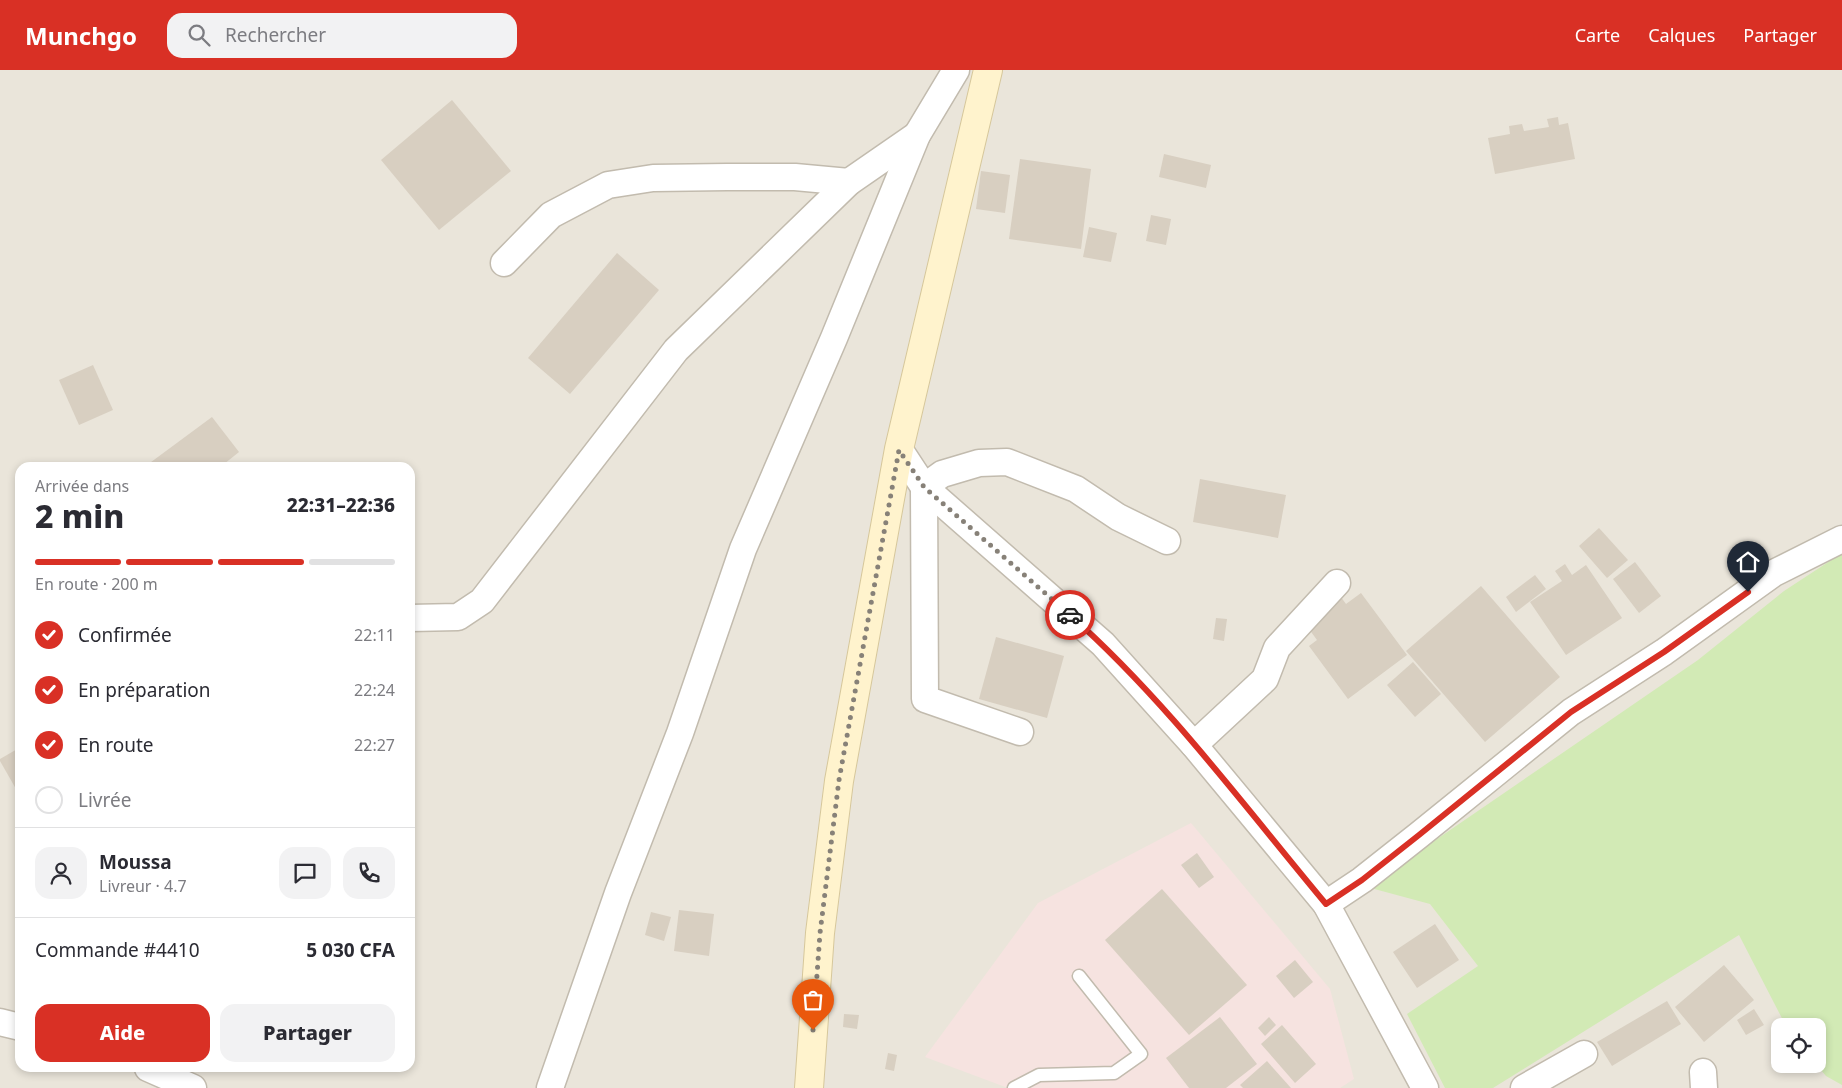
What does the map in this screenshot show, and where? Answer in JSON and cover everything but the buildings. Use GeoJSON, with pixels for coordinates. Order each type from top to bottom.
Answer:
{"type":"FeatureCollection","features":[{"type":"Feature","properties":{"kind":"main road"},"geometry":{"type":"LineString","coordinates":[[809,1088],[820,933],[839,780],[899,450],[988,70]]}},
{"type":"Feature","properties":{"kind":"street"},"geometry":{"type":"LineString","coordinates":[[550,1088],[618,893],[680,733],[743,549],[917,136],[956,70]]}},
{"type":"Feature","properties":{"kind":"street"},"geometry":{"type":"LineString","coordinates":[[415,618],[458,616],[482,601],[676,350],[849,182],[917,136]]}},
{"type":"Feature","properties":{"kind":"street"},"geometry":{"type":"LineString","coordinates":[[504,263],[551,216],[608,185],[653,178],[727,177],[795,177],[849,182]]}},
{"type":"Feature","properties":{"kind":"street"},"geometry":{"type":"LineString","coordinates":[[899,450],[924,487],[1103,644],[1194,745],[1326,904],[1425,1088]]}},
{"type":"Feature","properties":{"kind":"street"},"geometry":{"type":"LineString","coordinates":[[924,487],[942,474],[979,463],[1007,462],[1076,489],[1118,517],[1167,541]]}},
{"type":"Feature","properties":{"kind":"street"},"geometry":{"type":"LineString","coordinates":[[924,487],[925,699],[1020,732]]}},
{"type":"Feature","properties":{"kind":"street"},"geometry":{"type":"LineString","coordinates":[[1326,904],[1362,880],[1571,712],[1664,652],[1774,573],[1842,539]]}},
{"type":"Feature","properties":{"kind":"street"},"geometry":{"type":"LineString","coordinates":[[1194,745],[1265,679],[1277,648],[1337,583]]}},
{"type":"Feature","properties":{"kind":"street"},"geometry":{"type":"LineString","coordinates":[[0,1022],[15,1026]]}},
{"type":"Feature","properties":{"kind":"street"},"geometry":{"type":"LineString","coordinates":[[1524,1088],[1584,1054]]}},
{"type":"Feature","properties":{"kind":"street"},"geometry":{"type":"LineString","coordinates":[[157,1072],[193,1088]]}},
{"type":"Feature","properties":{"kind":"lane"},"geometry":{"type":"LineString","coordinates":[[1014,1088],[1039,1075],[1114,1073],[1141,1054],[1079,976]]}},
{"type":"Feature","properties":{"kind":"shaded area"},"geometry":{"type":"Polygon","coordinates":[[[0,70],[1842,70],[1842,1088],[0,1088],[0,70]]]}},
{"type":"Feature","properties":{"kind":"shaded area"},"geometry":{"type":"Polygon","coordinates":[[[1191,823],[1330,989],[1354,1079],[1340,1088],[1008,1088],[925,1057],[1038,903],[1191,823]]]}},
{"type":"Feature","properties":{"kind":"green space"},"geometry":{"type":"Polygon","coordinates":[[[1842,553],[1842,1085],[1824,1073],[1826,1073],[1826,1018],[1782,1018],[1739,935],[1493,1088],[1445,1088],[1407,1014],[1478,966],[1430,904],[1367,887],[1698,660],[1784,591],[1842,553]]]}},
{"type":"Feature","properties":{"kind":"way so far"},"geometry":{"type":"LineString","coordinates":[[813,1030],[820,933],[839,780],[899,450],[924,487],[1070,615]]}},
{"type":"Feature","properties":{"kind":"route"},"geometry":{"type":"LineString","coordinates":[[1070,615],[1103,644],[1194,745],[1326,904],[1362,880],[1571,712],[1664,652],[1748,592]]}}]}
